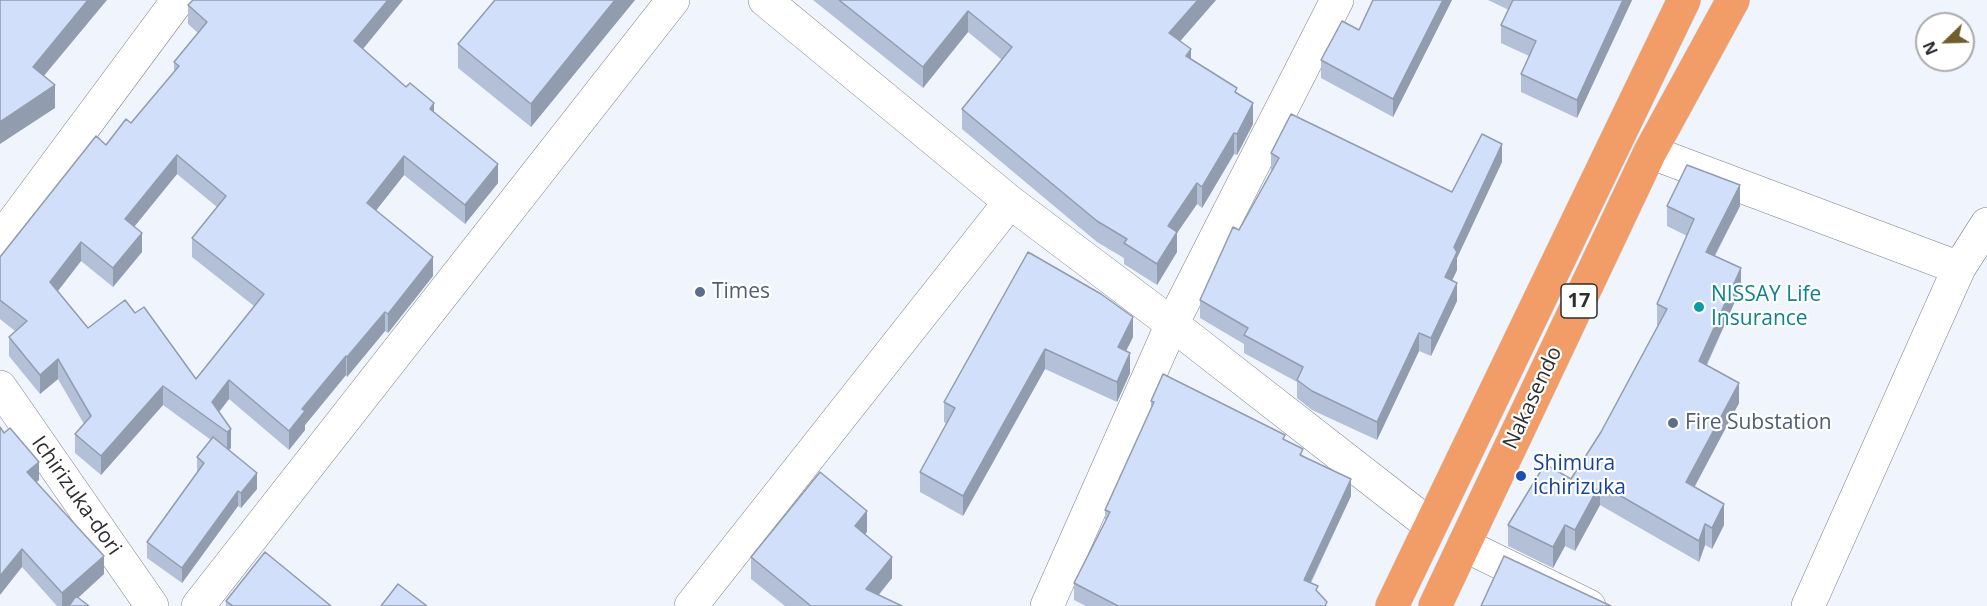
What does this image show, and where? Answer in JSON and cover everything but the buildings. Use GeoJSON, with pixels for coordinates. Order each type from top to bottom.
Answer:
{"type":"FeatureCollection","features":[{"type":"Feature","properties":{"kind":"highway","name":"Nakasendo"},"geometry":{"type":"LineString","coordinates":[[1392,606],[1684,0]]}},
{"type":"Feature","properties":{"kind":"highway","name":"Nakasendo"},"geometry":{"type":"LineString","coordinates":[[1435,606],[1650,152],[1733,0]]}},
{"type":"Feature","properties":{"kind":"street"},"geometry":{"type":"LineString","coordinates":[[0,240],[178,0]]}},
{"type":"Feature","properties":{"kind":"street"},"geometry":{"type":"LineString","coordinates":[[198,606],[673,0]]}},
{"type":"Feature","properties":{"kind":"street"},"geometry":{"type":"LineString","coordinates":[[765,0],[1010,202],[1172,324],[1430,525]]}},
{"type":"Feature","properties":{"kind":"street"},"geometry":{"type":"LineString","coordinates":[[1047,606],[1172,324],[1337,0]]}},
{"type":"Feature","properties":{"kind":"street"},"geometry":{"type":"LineString","coordinates":[[1650,152],[1959,268]]}},
{"type":"Feature","properties":{"kind":"street"},"geometry":{"type":"LineString","coordinates":[[691,606],[1010,202]]}},
{"type":"Feature","properties":{"kind":"street"},"geometry":{"type":"LineString","coordinates":[[1808,606],[1959,268],[1987,224]]}},
{"type":"Feature","properties":{"kind":"street","name":"Ichirizuka-dori"},"geometry":{"type":"LineString","coordinates":[[0,387],[152,606]]}},
{"type":"Feature","properties":{"kind":"street"},"geometry":{"type":"LineString","coordinates":[[1464,545],[1589,606]]}},
{"type":"Feature","properties":{"kind":"place","name":"Times"},"geometry":{"type":"Point","coordinates":[700,292]}},
{"type":"Feature","properties":{"kind":"place","name":"NISSAY Life Insurance"},"geometry":{"type":"Point","coordinates":[1699,307]}},
{"type":"Feature","properties":{"kind":"place","name":"Fire Substation"},"geometry":{"type":"Point","coordinates":[1673,423]}},
{"type":"Feature","properties":{"kind":"place","name":"Shimura ichirizuka"},"geometry":{"type":"Point","coordinates":[1521,476]}}]}
